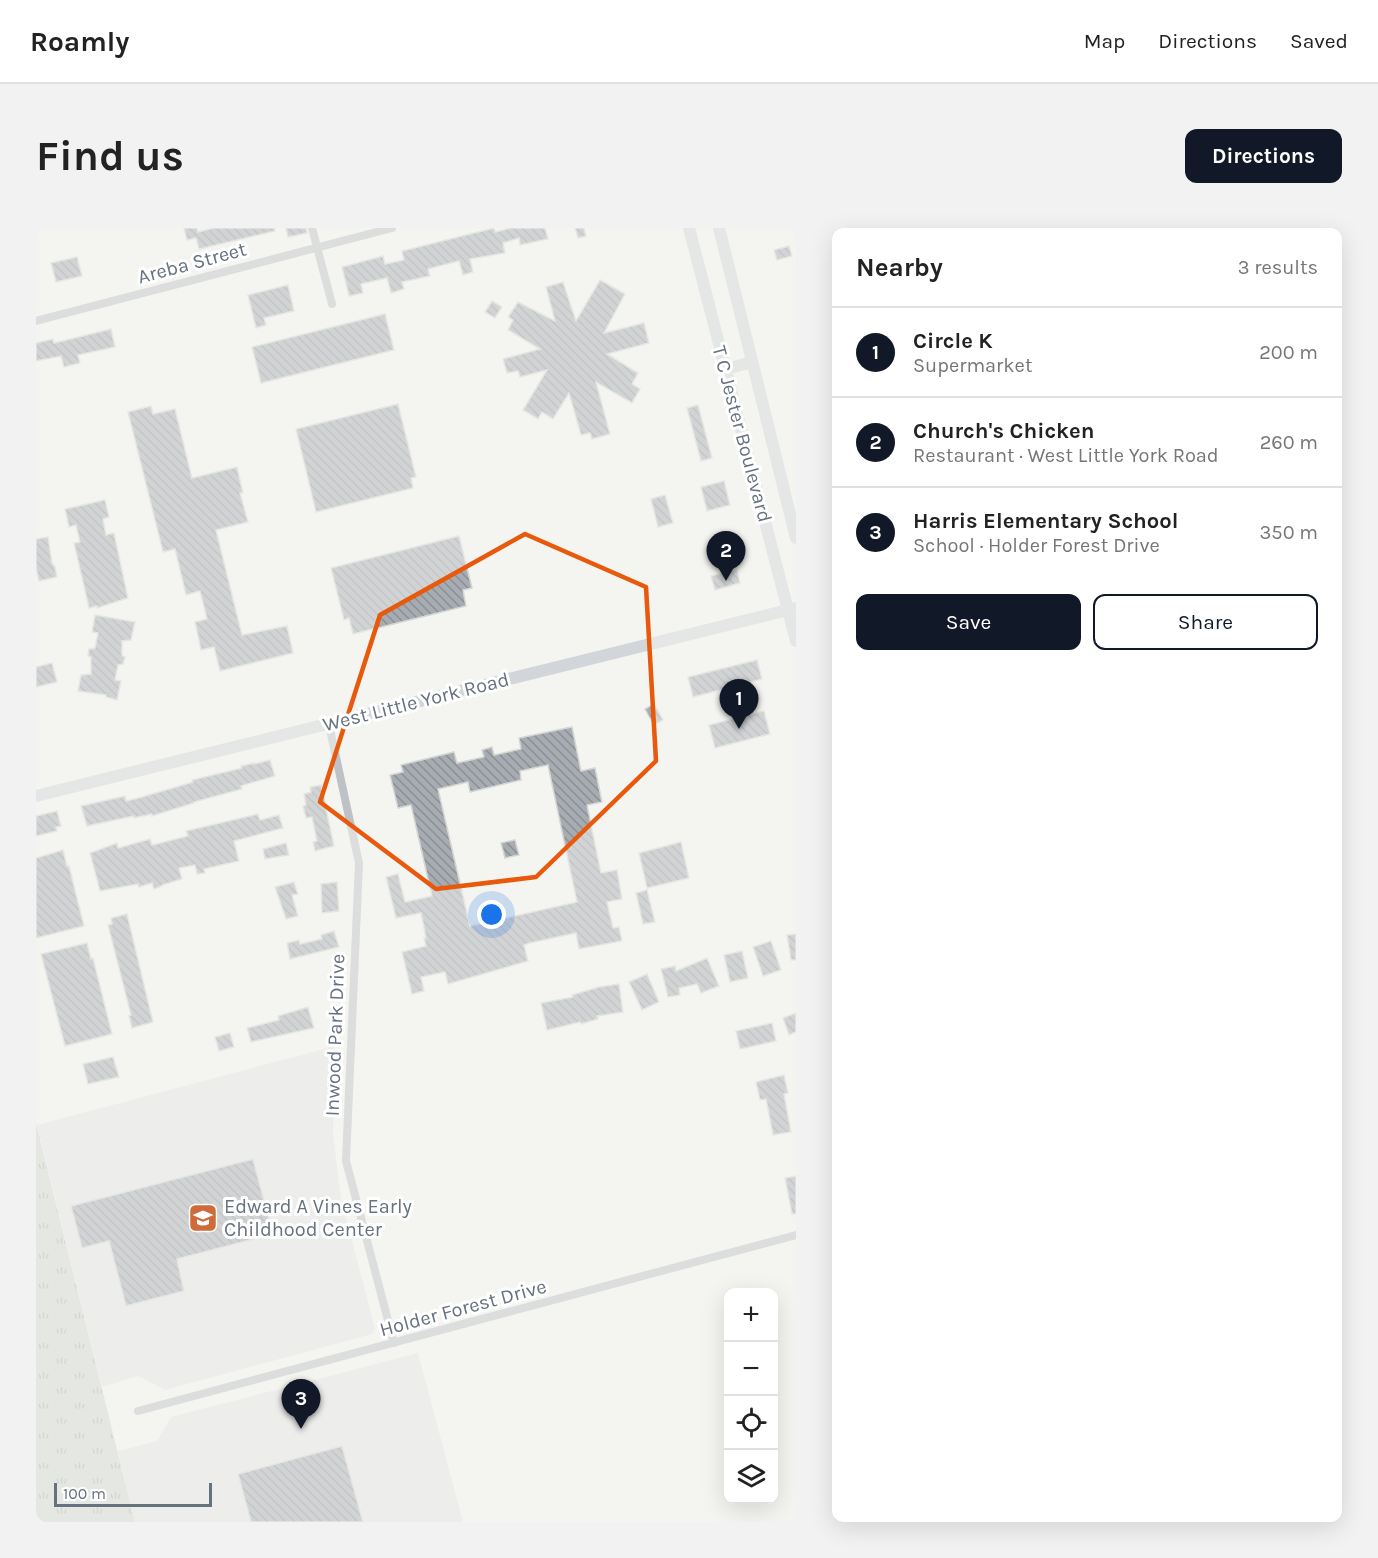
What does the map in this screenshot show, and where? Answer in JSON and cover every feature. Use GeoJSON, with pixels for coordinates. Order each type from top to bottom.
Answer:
{"type":"FeatureCollection","features":[{"type":"Feature","properties":{"kind":"main road","name":"T C Jester Boulevard"},"geometry":{"type":"LineString","coordinates":[[689,228],[792,609],[796,641]]}},
{"type":"Feature","properties":{"kind":"main road","name":"T C Jester Boulevard"},"geometry":{"type":"LineString","coordinates":[[718,228],[796,538]]}},
{"type":"Feature","properties":{"kind":"main road"},"geometry":{"type":"LineString","coordinates":[[726,369],[752,362]]}},
{"type":"Feature","properties":{"kind":"main road","name":"West Little York Road"},"geometry":{"type":"LineString","coordinates":[[36,796],[792,609]]}},
{"type":"Feature","properties":{"kind":"street"},"geometry":{"type":"LineString","coordinates":[[312,228],[332,304]]}},
{"type":"Feature","properties":{"kind":"street","name":"Areba Street"},"geometry":{"type":"LineString","coordinates":[[36,321],[392,228]]}},
{"type":"Feature","properties":{"kind":"street","name":"Inwood Park Drive"},"geometry":{"type":"LineString","coordinates":[[329,725],[359,862],[346,1161],[394,1344]]}},
{"type":"Feature","properties":{"kind":"street","name":"Holder Forest Drive"},"geometry":{"type":"LineString","coordinates":[[138,1411],[796,1235]]}},
{"type":"Feature","properties":{"kind":"highlighted area"},"geometry":{"type":"Polygon","coordinates":[[[525,534],[646,587],[656,761],[536,877],[436,889],[320,802],[380,615],[525,534]]]}},
{"type":"Feature","properties":{"kind":"shaded area","name":"Edward A Vines Early Childhood Center"},"geometry":{"type":"Polygon","coordinates":[[[335,1046],[333,1134],[341,1198],[375,1329],[372,1334],[165,1390],[138,1376],[102,1387],[37,1125],[335,1046]]]}},
{"type":"Feature","properties":{"kind":"shaded area"},"geometry":{"type":"Polygon","coordinates":[[[418,1353],[463,1522],[135,1522],[118,1451],[157,1441],[171,1417],[418,1353]]]}},
{"type":"Feature","properties":{"kind":"green space"},"geometry":{"type":"Polygon","coordinates":[[[36,1123],[135,1522],[36,1522],[36,1123]]]}},
{"type":"Feature","properties":{"kind":"building"},"geometry":{"type":"Polygon","coordinates":[[[184,228],[197,228],[198,232],[213,228],[274,228],[275,231],[199,249],[196,238],[187,240],[184,228]]]}},
{"type":"Feature","properties":{"kind":"building"},"geometry":{"type":"Polygon","coordinates":[[[286,228],[306,228],[307,233],[288,237],[286,228]]]}},
{"type":"Feature","properties":{"kind":"building"},"geometry":{"type":"Polygon","coordinates":[[[494,228],[495,232],[511,228],[545,228],[548,239],[520,245],[519,238],[503,243],[505,253],[470,259],[473,272],[463,275],[459,261],[428,269],[430,276],[402,282],[404,289],[391,293],[387,278],[361,284],[363,293],[349,296],[342,267],[383,256],[385,264],[404,260],[402,251],[494,228]]]}},
{"type":"Feature","properties":{"kind":"building"},"geometry":{"type":"Polygon","coordinates":[[[575,228],[584,228],[586,236],[578,238],[575,228]]]}},
{"type":"Feature","properties":{"kind":"building"},"geometry":{"type":"Polygon","coordinates":[[[789,246],[792,256],[777,260],[774,250],[789,246]]]}},
{"type":"Feature","properties":{"kind":"building"},"geometry":{"type":"Polygon","coordinates":[[[77,257],[82,276],[56,282],[51,263],[77,257]]]}},
{"type":"Feature","properties":{"kind":"building"},"geometry":{"type":"Polygon","coordinates":[[[600,280],[625,294],[604,333],[644,323],[649,343],[607,354],[638,373],[632,384],[640,389],[632,403],[596,382],[610,434],[592,439],[590,433],[581,435],[569,393],[553,419],[542,412],[538,419],[523,410],[547,370],[520,377],[518,371],[507,373],[503,359],[540,349],[508,330],[513,320],[508,317],[518,302],[555,321],[546,287],[563,282],[576,321],[600,280]]]}},
{"type":"Feature","properties":{"kind":"building"},"geometry":{"type":"Polygon","coordinates":[[[288,285],[294,311],[264,318],[266,325],[256,328],[248,295],[288,285]]]}},
{"type":"Feature","properties":{"kind":"building"},"geometry":{"type":"Polygon","coordinates":[[[492,301],[502,307],[495,318],[485,312],[492,301]]]}},
{"type":"Feature","properties":{"kind":"building"},"geometry":{"type":"Polygon","coordinates":[[[385,314],[394,350],[261,383],[252,347],[385,314]]]}},
{"type":"Feature","properties":{"kind":"building"},"geometry":{"type":"Polygon","coordinates":[[[111,329],[115,347],[78,355],[80,363],[64,367],[61,356],[36,361],[36,343],[53,339],[54,343],[111,329]]]}},
{"type":"Feature","properties":{"kind":"building"},"geometry":{"type":"Polygon","coordinates":[[[398,404],[416,477],[411,478],[413,488],[316,512],[296,429],[398,404]]]}},
{"type":"Feature","properties":{"kind":"building"},"geometry":{"type":"Polygon","coordinates":[[[698,405],[712,458],[701,461],[687,408],[698,405]]]}},
{"type":"Feature","properties":{"kind":"building"},"geometry":{"type":"Polygon","coordinates":[[[151,406],[153,414],[175,409],[192,478],[237,467],[243,493],[240,493],[248,522],[216,530],[242,635],[287,626],[293,653],[220,671],[214,647],[201,650],[195,622],[207,619],[200,591],[186,595],[175,549],[163,552],[128,412],[151,406]]]}},
{"type":"Feature","properties":{"kind":"building"},"geometry":{"type":"Polygon","coordinates":[[[724,481],[730,505],[707,511],[701,487],[724,481]]]}},
{"type":"Feature","properties":{"kind":"building"},"geometry":{"type":"Polygon","coordinates":[[[665,495],[673,523],[658,527],[651,499],[665,495]]]}},
{"type":"Feature","properties":{"kind":"building"},"geometry":{"type":"Polygon","coordinates":[[[105,500],[109,517],[103,519],[106,535],[114,533],[128,598],[97,608],[97,606],[89,608],[74,543],[80,542],[76,525],[69,527],[65,509],[105,500]]]}},
{"type":"Feature","properties":{"kind":"building"},"geometry":{"type":"Polygon","coordinates":[[[459,536],[472,588],[463,590],[466,606],[353,634],[349,618],[344,620],[331,568],[459,536]]]}},
{"type":"Feature","properties":{"kind":"building"},"geometry":{"type":"Polygon","coordinates":[[[48,537],[52,563],[57,577],[39,581],[36,568],[36,539],[48,537]]]}},
{"type":"Feature","properties":{"kind":"building"},"geometry":{"type":"Polygon","coordinates":[[[737,569],[740,583],[715,590],[711,576],[737,569]]]}},
{"type":"Feature","properties":{"kind":"building"},"geometry":{"type":"Polygon","coordinates":[[[95,615],[135,622],[131,640],[122,641],[122,656],[125,657],[123,664],[118,665],[115,680],[121,681],[117,700],[106,697],[106,695],[78,691],[81,675],[91,674],[89,649],[95,648],[98,633],[92,632],[95,615]]]}},
{"type":"Feature","properties":{"kind":"building"},"geometry":{"type":"Polygon","coordinates":[[[757,660],[762,679],[693,697],[688,677],[757,660]]]}},
{"type":"Feature","properties":{"kind":"building"},"geometry":{"type":"Polygon","coordinates":[[[52,663],[57,682],[36,687],[36,667],[52,663]]]}},
{"type":"Feature","properties":{"kind":"building"},"geometry":{"type":"Polygon","coordinates":[[[654,704],[663,720],[654,725],[645,709],[654,704]]]}},
{"type":"Feature","properties":{"kind":"building"},"geometry":{"type":"Polygon","coordinates":[[[764,711],[770,734],[715,748],[709,725],[764,711]]]}},
{"type":"Feature","properties":{"kind":"building"},"geometry":{"type":"Polygon","coordinates":[[[572,727],[581,771],[595,768],[602,802],[587,805],[601,873],[617,870],[622,899],[607,902],[613,928],[619,927],[622,941],[579,949],[576,933],[530,943],[524,945],[528,961],[448,984],[445,972],[421,977],[424,991],[412,994],[402,952],[426,946],[421,913],[396,918],[386,877],[398,874],[405,902],[432,896],[411,805],[398,808],[390,775],[403,772],[401,765],[454,752],[457,763],[484,757],[482,750],[492,747],[494,755],[521,749],[519,738],[572,727]],[[548,765],[520,771],[521,780],[470,792],[468,782],[438,789],[470,926],[577,902],[548,765]]]}},
{"type":"Feature","properties":{"kind":"building"},"geometry":{"type":"Polygon","coordinates":[[[270,760],[275,776],[241,786],[242,789],[152,816],[152,814],[134,818],[134,816],[87,826],[81,806],[125,796],[126,801],[193,782],[192,780],[242,768],[241,766],[270,760]]]}},
{"type":"Feature","properties":{"kind":"building"},"geometry":{"type":"Polygon","coordinates":[[[321,785],[334,846],[315,851],[313,842],[317,841],[312,817],[306,818],[303,806],[306,805],[304,794],[311,792],[310,787],[321,785]]]}},
{"type":"Feature","properties":{"kind":"building"},"geometry":{"type":"Polygon","coordinates":[[[57,811],[61,826],[56,827],[57,831],[36,836],[36,816],[57,811]]]}},
{"type":"Feature","properties":{"kind":"building"},"geometry":{"type":"Polygon","coordinates":[[[258,814],[260,820],[279,815],[283,828],[234,841],[239,861],[204,869],[205,873],[197,874],[195,865],[179,868],[182,879],[154,889],[152,883],[139,887],[138,884],[100,891],[90,853],[117,843],[118,848],[150,839],[152,845],[188,836],[186,831],[258,814]]]}},
{"type":"Feature","properties":{"kind":"building"},"geometry":{"type":"Polygon","coordinates":[[[515,840],[519,855],[505,858],[501,843],[515,840]]]}},
{"type":"Feature","properties":{"kind":"building"},"geometry":{"type":"Polygon","coordinates":[[[681,842],[689,878],[647,888],[639,853],[681,842]]]}},
{"type":"Feature","properties":{"kind":"building"},"geometry":{"type":"Polygon","coordinates":[[[286,843],[289,855],[265,859],[263,849],[286,843]]]}},
{"type":"Feature","properties":{"kind":"building"},"geometry":{"type":"Polygon","coordinates":[[[63,850],[84,926],[36,938],[36,858],[63,850]]]}},
{"type":"Feature","properties":{"kind":"building"},"geometry":{"type":"Polygon","coordinates":[[[294,882],[298,894],[292,895],[298,916],[286,919],[275,887],[294,882]]]}},
{"type":"Feature","properties":{"kind":"building"},"geometry":{"type":"Polygon","coordinates":[[[337,882],[339,911],[322,913],[321,884],[337,882]]]}},
{"type":"Feature","properties":{"kind":"building"},"geometry":{"type":"Polygon","coordinates":[[[647,890],[655,922],[643,924],[636,893],[647,890]]]}},
{"type":"Feature","properties":{"kind":"building"},"geometry":{"type":"Polygon","coordinates":[[[127,914],[153,1022],[132,1028],[129,1016],[131,1015],[108,925],[112,924],[111,918],[127,914]]]}},
{"type":"Feature","properties":{"kind":"building"},"geometry":{"type":"Polygon","coordinates":[[[334,931],[339,947],[290,959],[287,943],[299,940],[300,944],[322,939],[321,935],[334,931]]]}},
{"type":"Feature","properties":{"kind":"building"},"geometry":{"type":"Polygon","coordinates":[[[796,934],[796,960],[791,960],[787,935],[796,934]]]}},
{"type":"Feature","properties":{"kind":"building"},"geometry":{"type":"Polygon","coordinates":[[[771,941],[781,970],[763,976],[753,947],[771,941]]]}},
{"type":"Feature","properties":{"kind":"building"},"geometry":{"type":"Polygon","coordinates":[[[87,943],[91,959],[93,958],[112,1034],[65,1046],[41,954],[87,943]]]}},
{"type":"Feature","properties":{"kind":"building"},"geometry":{"type":"Polygon","coordinates":[[[742,951],[748,978],[730,982],[724,955],[742,951]]]}},
{"type":"Feature","properties":{"kind":"building"},"geometry":{"type":"Polygon","coordinates":[[[707,958],[719,986],[701,993],[697,984],[679,988],[680,995],[668,997],[661,969],[675,966],[676,971],[707,958]]]}},
{"type":"Feature","properties":{"kind":"building"},"geometry":{"type":"Polygon","coordinates":[[[647,974],[659,1002],[642,1010],[629,982],[647,974]]]}},
{"type":"Feature","properties":{"kind":"building"},"geometry":{"type":"Polygon","coordinates":[[[619,984],[623,1012],[597,1016],[598,1019],[581,1024],[580,1022],[547,1030],[541,1003],[573,997],[572,995],[599,987],[619,984]]]}},
{"type":"Feature","properties":{"kind":"building"},"geometry":{"type":"Polygon","coordinates":[[[308,1007],[314,1028],[251,1042],[247,1028],[279,1020],[278,1016],[308,1007]]]}},
{"type":"Feature","properties":{"kind":"building"},"geometry":{"type":"Polygon","coordinates":[[[796,1013],[796,1032],[789,1035],[783,1018],[796,1013]]]}},
{"type":"Feature","properties":{"kind":"building"},"geometry":{"type":"Polygon","coordinates":[[[772,1023],[776,1041],[740,1049],[736,1031],[772,1023]]]}},
{"type":"Feature","properties":{"kind":"building"},"geometry":{"type":"Polygon","coordinates":[[[230,1033],[234,1047],[219,1051],[215,1037],[230,1033]]]}},
{"type":"Feature","properties":{"kind":"building"},"geometry":{"type":"Polygon","coordinates":[[[113,1057],[119,1077],[88,1084],[83,1064],[113,1057]]]}},
{"type":"Feature","properties":{"kind":"building"},"geometry":{"type":"Polygon","coordinates":[[[784,1075],[788,1093],[784,1094],[791,1132],[773,1135],[766,1099],[760,1100],[756,1082],[784,1075]]]}},
{"type":"Feature","properties":{"kind":"building"},"geometry":{"type":"Polygon","coordinates":[[[253,1159],[273,1234],[177,1259],[184,1291],[126,1306],[109,1241],[82,1248],[71,1206],[253,1159]]]}},
{"type":"Feature","properties":{"kind":"building"},"geometry":{"type":"Polygon","coordinates":[[[796,1176],[796,1214],[792,1214],[785,1178],[796,1176]]]}},
{"type":"Feature","properties":{"kind":"building"},"geometry":{"type":"Polygon","coordinates":[[[342,1446],[363,1522],[251,1522],[238,1474],[342,1446]]]}},
{"type":"Feature","properties":{"kind":"place","name":"Church's Chicken"},"geometry":{"type":"Point","coordinates":[726,581]}},
{"type":"Feature","properties":{"kind":"place","name":"Circle K"},"geometry":{"type":"Point","coordinates":[739,729]}},
{"type":"Feature","properties":{"kind":"place","name":"Edward A Vines Early Childhood Center"},"geometry":{"type":"Point","coordinates":[203,1218]}},
{"type":"Feature","properties":{"kind":"place","name":"Harris Elementary School"},"geometry":{"type":"Point","coordinates":[301,1429]}}]}
